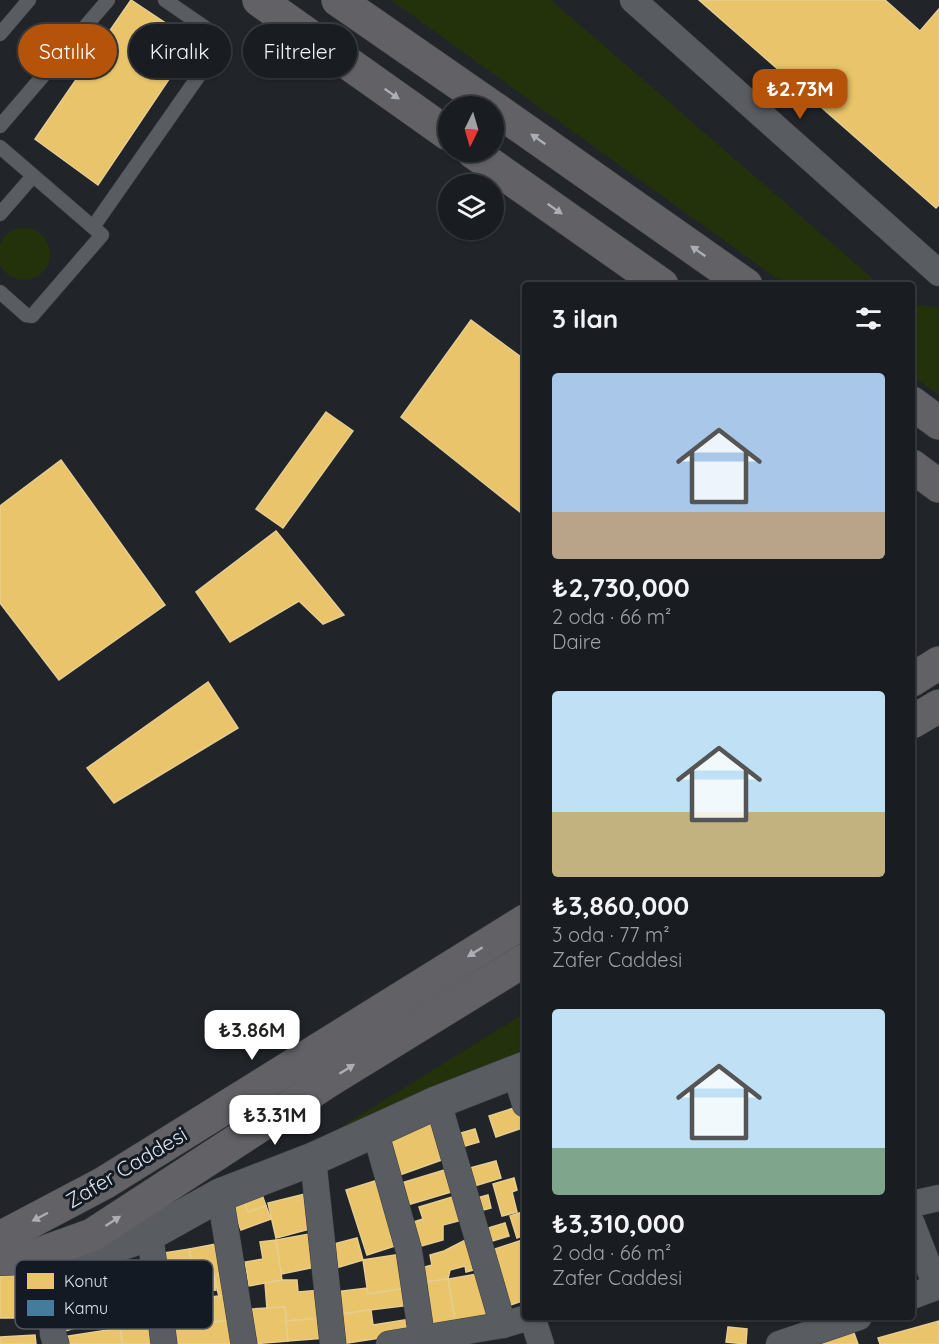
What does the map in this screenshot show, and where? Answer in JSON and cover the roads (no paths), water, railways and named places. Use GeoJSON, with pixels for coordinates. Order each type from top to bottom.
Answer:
{"type":"FeatureCollection","features":[{"type":"Feature","properties":{"kind":"main road"},"geometry":{"type":"LineString","coordinates":[[259,0],[438,127]]}},
{"type":"Feature","properties":{"kind":"main road"},"geometry":{"type":"LineString","coordinates":[[342,1],[476,96]]}},
{"type":"Feature","properties":{"kind":"main road"},"geometry":{"type":"LineString","coordinates":[[504,115],[742,282]]}},
{"type":"Feature","properties":{"kind":"main road"},"geometry":{"type":"LineString","coordinates":[[487,162],[659,282]]}},
{"type":"Feature","properties":{"kind":"main road"},"geometry":{"type":"LineString","coordinates":[[915,405],[939,423]]}},
{"type":"Feature","properties":{"kind":"main road"},"geometry":{"type":"LineString","coordinates":[[915,468],[939,486]]}},
{"type":"Feature","properties":{"kind":"main road"},"geometry":{"type":"LineString","coordinates":[[915,678],[939,663]]}},
{"type":"Feature","properties":{"kind":"main road"},"geometry":{"type":"LineString","coordinates":[[915,720],[939,706]]}},
{"type":"Feature","properties":{"kind":"main road","name":"Zafer Caddesi"},"geometry":{"type":"LineString","coordinates":[[0,1238],[104,1183],[522,923]]}},
{"type":"Feature","properties":{"kind":"main road","name":"Zafer Caddesi"},"geometry":{"type":"LineString","coordinates":[[0,1259],[28,1258],[92,1235],[330,1080],[522,962]]}},
{"type":"Feature","properties":{"kind":"street"},"geometry":{"type":"LineString","coordinates":[[633,0],[939,273]]}},
{"type":"Feature","properties":{"kind":"street"},"geometry":{"type":"LineString","coordinates":[[68,1260],[150,1234],[220,1195],[313,1159],[438,1102],[520,1070]]}},
{"type":"Feature","properties":{"kind":"street"},"geometry":{"type":"LineString","coordinates":[[438,1102],[503,1325]]}},
{"type":"Feature","properties":{"kind":"street"},"geometry":{"type":"LineString","coordinates":[[375,1131],[409,1251],[422,1339]]}},
{"type":"Feature","properties":{"kind":"street"},"geometry":{"type":"LineString","coordinates":[[313,1159],[333,1344]]}},
{"type":"Feature","properties":{"kind":"street"},"geometry":{"type":"LineString","coordinates":[[220,1195],[244,1344]]}},
{"type":"Feature","properties":{"kind":"street"},"geometry":{"type":"LineString","coordinates":[[915,1203],[939,1198]]}},
{"type":"Feature","properties":{"kind":"street"},"geometry":{"type":"LineString","coordinates":[[915,1231],[937,1286],[915,1295]]}},
{"type":"Feature","properties":{"kind":"street"},"geometry":{"type":"LineString","coordinates":[[150,1234],[153,1260]]}},
{"type":"Feature","properties":{"kind":"street"},"geometry":{"type":"LineString","coordinates":[[0,1266],[15,1267]]}},
{"type":"Feature","properties":{"kind":"street"},"geometry":{"type":"LineString","coordinates":[[389,1344],[503,1325],[522,1320]]}},
{"type":"Feature","properties":{"kind":"street"},"geometry":{"type":"LineString","coordinates":[[532,1320],[541,1344]]}},
{"type":"Feature","properties":{"kind":"street"},"geometry":{"type":"LineString","coordinates":[[779,1344],[850,1320]]}},
{"type":"Feature","properties":{"kind":"street"},"geometry":{"type":"LineString","coordinates":[[53,1329],[56,1344]]}},
{"type":"Feature","properties":{"kind":"street"},"geometry":{"type":"LineString","coordinates":[[162,1329],[164,1344]]}},
{"type":"Feature","properties":{"kind":"lane"},"geometry":{"type":"LineString","coordinates":[[0,34],[29,0]]}},
{"type":"Feature","properties":{"kind":"lane"},"geometry":{"type":"LineString","coordinates":[[0,126],[108,0]]}},
{"type":"Feature","properties":{"kind":"lane"},"geometry":{"type":"LineString","coordinates":[[93,227],[214,54],[210,31],[165,0]]}},
{"type":"Feature","properties":{"kind":"lane"},"geometry":{"type":"LineString","coordinates":[[0,147],[102,235],[32,316],[27,315],[0,292]]}},
{"type":"Feature","properties":{"kind":"lane"},"geometry":{"type":"LineString","coordinates":[[0,214],[33,176]]}}]}
